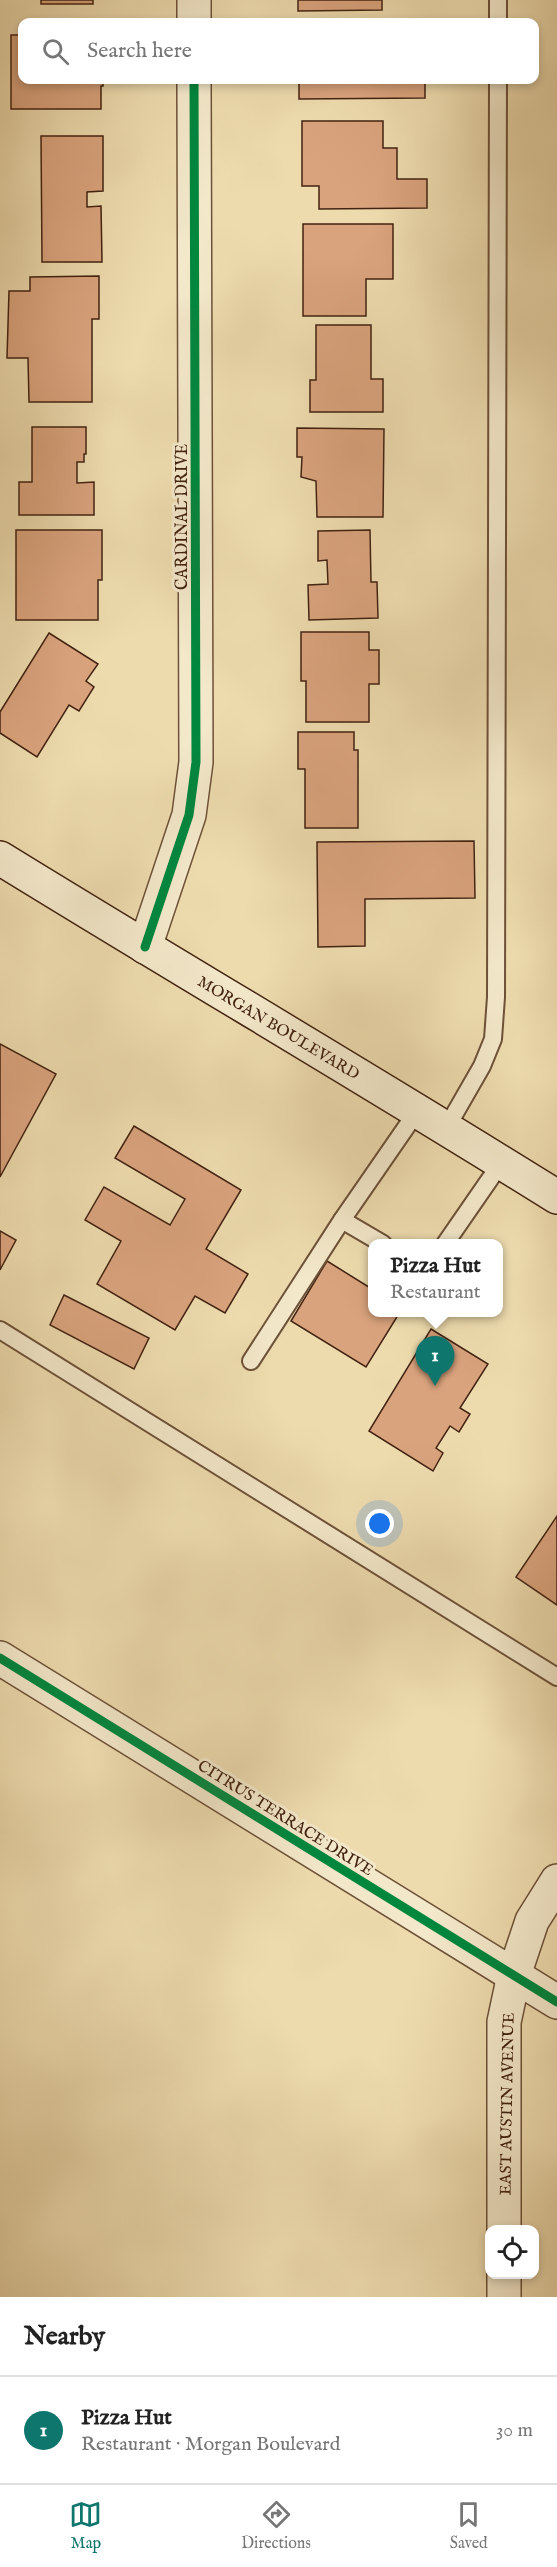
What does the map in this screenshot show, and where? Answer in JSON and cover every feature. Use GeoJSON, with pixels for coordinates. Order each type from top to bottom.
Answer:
{"type":"FeatureCollection","features":[{"type":"Feature","properties":{"kind":"street"},"geometry":{"type":"LineString","coordinates":[[194,0],[194,18]]}},
{"type":"Feature","properties":{"kind":"street","name":"CARDINAL DRIVE"},"geometry":{"type":"LineString","coordinates":[[145,947],[189,815],[196,762],[194,84]]}},
{"type":"Feature","properties":{"kind":"street","name":"MORGAN BOULEVARD"},"geometry":{"type":"LineString","coordinates":[[0,858],[447,1127],[557,1197]]}},
{"type":"Feature","properties":{"kind":"street","name":"CITRUS TERRACE DRIVE"},"geometry":{"type":"LineString","coordinates":[[0,1658],[557,2002]]}},
{"type":"Feature","properties":{"kind":"street","name":"EAST AUSTIN AVENUE"},"geometry":{"type":"LineString","coordinates":[[504,2225],[504,2022],[514,1975],[532,1921],[557,1881]]}},
{"type":"Feature","properties":{"kind":"street"},"geometry":{"type":"LineString","coordinates":[[504,2279],[504,2297]]}},
{"type":"Feature","properties":{"kind":"lane"},"geometry":{"type":"LineString","coordinates":[[498,0],[498,18]]}},
{"type":"Feature","properties":{"kind":"lane"},"geometry":{"type":"LineString","coordinates":[[447,1127],[482,1066],[493,1039],[496,997],[498,84]]}},
{"type":"Feature","properties":{"kind":"lane"},"geometry":{"type":"LineString","coordinates":[[251,1361],[342,1220],[418,1110]]}},
{"type":"Feature","properties":{"kind":"lane"},"geometry":{"type":"LineString","coordinates":[[448,1239],[501,1163]]}},
{"type":"Feature","properties":{"kind":"lane"},"geometry":{"type":"LineString","coordinates":[[342,1220],[374,1239]]}},
{"type":"Feature","properties":{"kind":"lane"},"geometry":{"type":"LineString","coordinates":[[0,1330],[557,1677]]}},
{"type":"Feature","properties":{"kind":"building"},"geometry":{"type":"Polygon","coordinates":[[[41,0],[93,0],[93,4],[41,4],[41,0]]]}},
{"type":"Feature","properties":{"kind":"building"},"geometry":{"type":"Polygon","coordinates":[[[298,0],[382,0],[382,10],[298,11],[298,0]]]}},
{"type":"Feature","properties":{"kind":"building"},"geometry":{"type":"Polygon","coordinates":[[[11,35],[18,35],[18,84],[103,84],[101,86],[101,109],[11,109],[11,35]]]}},
{"type":"Feature","properties":{"kind":"building"},"geometry":{"type":"Polygon","coordinates":[[[299,84],[425,84],[425,98],[299,99],[299,84]]]}},
{"type":"Feature","properties":{"kind":"building"},"geometry":{"type":"Polygon","coordinates":[[[302,121],[383,121],[383,148],[397,148],[397,179],[427,179],[427,208],[319,209],[319,186],[302,186],[302,121]]]}},
{"type":"Feature","properties":{"kind":"building"},"geometry":{"type":"Polygon","coordinates":[[[41,136],[103,136],[103,191],[87,192],[87,207],[101,206],[102,262],[42,262],[41,136]]]}},
{"type":"Feature","properties":{"kind":"building"},"geometry":{"type":"Polygon","coordinates":[[[303,224],[393,224],[393,279],[366,279],[366,316],[303,316],[303,224]]]}},
{"type":"Feature","properties":{"kind":"building"},"geometry":{"type":"Polygon","coordinates":[[[99,276],[99,319],[92,319],[92,402],[29,402],[28,358],[7,358],[9,291],[30,291],[30,277],[99,276]]]}},
{"type":"Feature","properties":{"kind":"building"},"geometry":{"type":"Polygon","coordinates":[[[316,325],[371,325],[371,379],[383,379],[383,412],[310,412],[310,380],[316,380],[316,325]]]}},
{"type":"Feature","properties":{"kind":"building"},"geometry":{"type":"Polygon","coordinates":[[[32,427],[86,427],[86,454],[84,454],[84,462],[77,462],[77,483],[94,482],[94,515],[19,515],[19,482],[32,482],[32,427]]]}},
{"type":"Feature","properties":{"kind":"building"},"geometry":{"type":"Polygon","coordinates":[[[297,428],[384,429],[383,517],[317,517],[316,481],[301,477],[302,457],[297,457],[297,428]]]}},
{"type":"Feature","properties":{"kind":"building"},"geometry":{"type":"Polygon","coordinates":[[[16,530],[102,530],[102,580],[98,580],[98,620],[16,620],[16,530]]]}},
{"type":"Feature","properties":{"kind":"building"},"geometry":{"type":"Polygon","coordinates":[[[370,530],[371,582],[377,582],[378,618],[309,620],[308,585],[328,584],[327,560],[318,561],[318,531],[370,530]]]}},
{"type":"Feature","properties":{"kind":"building"},"geometry":{"type":"Polygon","coordinates":[[[301,632],[369,632],[369,650],[379,650],[379,684],[369,684],[369,722],[306,722],[306,681],[301,681],[301,632]]]}},
{"type":"Feature","properties":{"kind":"building"},"geometry":{"type":"Polygon","coordinates":[[[49,633],[98,664],[86,681],[94,687],[79,711],[69,705],[37,757],[0,733],[0,712],[49,633]]]}},
{"type":"Feature","properties":{"kind":"building"},"geometry":{"type":"Polygon","coordinates":[[[298,732],[354,732],[354,750],[358,750],[358,828],[305,828],[305,769],[298,769],[298,732]]]}},
{"type":"Feature","properties":{"kind":"building"},"geometry":{"type":"Polygon","coordinates":[[[474,841],[475,898],[365,899],[365,946],[318,947],[317,842],[474,841]]]}},
{"type":"Feature","properties":{"kind":"building"},"geometry":{"type":"Polygon","coordinates":[[[0,1044],[56,1074],[0,1177],[0,1044]]]}},
{"type":"Feature","properties":{"kind":"building"},"geometry":{"type":"Polygon","coordinates":[[[134,1126],[241,1190],[206,1249],[248,1274],[225,1313],[195,1296],[175,1330],[97,1284],[121,1241],[85,1220],[104,1187],[170,1225],[185,1199],[115,1158],[134,1126]]]}},
{"type":"Feature","properties":{"kind":"building"},"geometry":{"type":"Polygon","coordinates":[[[0,1231],[16,1240],[0,1270],[0,1231]]]}},
{"type":"Feature","properties":{"kind":"building"},"geometry":{"type":"Polygon","coordinates":[[[327,1261],[368,1287],[368,1317],[397,1317],[366,1367],[291,1321],[327,1261]]]}},
{"type":"Feature","properties":{"kind":"building"},"geometry":{"type":"Polygon","coordinates":[[[64,1295],[149,1338],[134,1369],[50,1325],[64,1295]]]}},
{"type":"Feature","properties":{"kind":"building"},"geometry":{"type":"Polygon","coordinates":[[[431,1329],[488,1364],[460,1408],[470,1414],[459,1432],[450,1426],[436,1448],[443,1453],[433,1471],[369,1431],[431,1329]]]}},
{"type":"Feature","properties":{"kind":"building"},"geometry":{"type":"Polygon","coordinates":[[[557,1516],[557,1605],[516,1577],[557,1516]]]}},
{"type":"Feature","properties":{"kind":"cycle path"},"geometry":{"type":"LineString","coordinates":[[145,947],[189,815],[196,762],[194,84]]}},
{"type":"Feature","properties":{"kind":"cycle path"},"geometry":{"type":"LineString","coordinates":[[0,1658],[557,2002]]}},
{"type":"Feature","properties":{"kind":"place","name":"Pizza Hut"},"geometry":{"type":"Point","coordinates":[435,1386]}}]}
